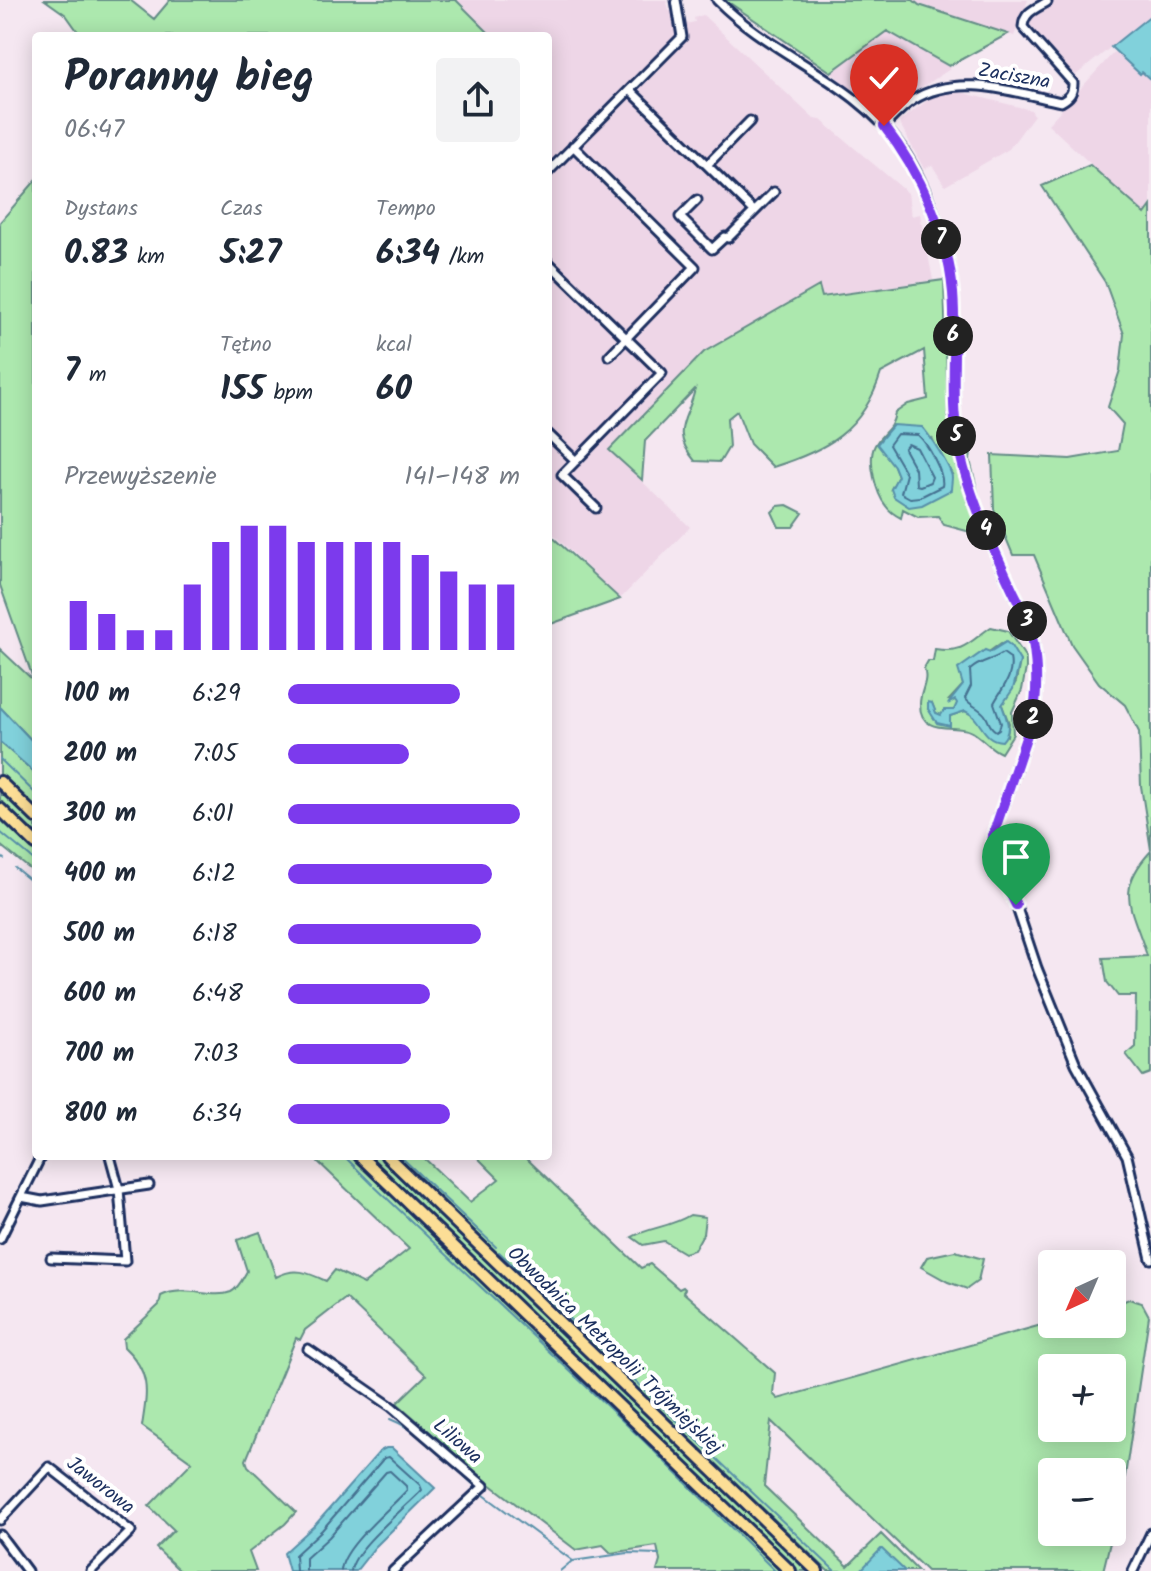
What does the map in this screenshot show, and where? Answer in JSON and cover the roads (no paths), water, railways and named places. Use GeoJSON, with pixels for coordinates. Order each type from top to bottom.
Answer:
{"type":"FeatureCollection","features":[{"type":"Feature","properties":{"kind":"highway"},"geometry":{"type":"LineString","coordinates":[[0,782],[32,813]]}},
{"type":"Feature","properties":{"kind":"highway"},"geometry":{"type":"LineString","coordinates":[[0,809],[32,840]]}},
{"type":"Feature","properties":{"kind":"highway","name":"Obwodnica Metropolii Trójmiejskiej"},"geometry":{"type":"LineString","coordinates":[[364,1160],[790,1571]]}},
{"type":"Feature","properties":{"kind":"highway","name":"Obwodnica Metropolii Trójmiejskiej"},"geometry":{"type":"LineString","coordinates":[[391,1160],[817,1571]]}},
{"type":"Feature","properties":{"kind":"street"},"geometry":{"type":"LineString","coordinates":[[552,168],[682,37],[676,0]]}},
{"type":"Feature","properties":{"kind":"street"},"geometry":{"type":"LineString","coordinates":[[717,0],[747,25],[853,98],[884,126],[914,169],[934,216],[949,265],[953,294],[952,408],[955,432],[964,470],[987,534],[1031,630],[1036,699],[1033,717],[991,848],[1076,1064],[1127,1156],[1151,1259]]}},
{"type":"Feature","properties":{"kind":"street","name":"Zaciszna"},"geometry":{"type":"LineString","coordinates":[[884,126],[912,100],[943,86],[968,85],[1061,102],[1067,99],[1073,91],[1073,83],[1023,27],[1023,20],[1029,12],[1047,2]]}},
{"type":"Feature","properties":{"kind":"street"},"geometry":{"type":"LineString","coordinates":[[630,90],[754,211]]}},
{"type":"Feature","properties":{"kind":"street"},"geometry":{"type":"LineString","coordinates":[[707,165],[750,121]]}},
{"type":"Feature","properties":{"kind":"street"},"geometry":{"type":"LineString","coordinates":[[573,146],[695,267],[609,356]]}},
{"type":"Feature","properties":{"kind":"street"},"geometry":{"type":"LineString","coordinates":[[697,200],[680,217],[712,249],[774,192]]}},
{"type":"Feature","properties":{"kind":"street"},"geometry":{"type":"LineString","coordinates":[[552,266],[662,373],[562,475],[596,508]]}},
{"type":"Feature","properties":{"kind":"street"},"geometry":{"type":"LineString","coordinates":[[552,438],[576,461]]}},
{"type":"Feature","properties":{"kind":"street"},"geometry":{"type":"LineString","coordinates":[[0,1239],[39,1160]]}},
{"type":"Feature","properties":{"kind":"street"},"geometry":{"type":"LineString","coordinates":[[51,1258],[125,1261],[119,1189],[111,1160]]}},
{"type":"Feature","properties":{"kind":"street"},"geometry":{"type":"LineString","coordinates":[[21,1197],[42,1201],[149,1185]]}},
{"type":"Feature","properties":{"kind":"street","name":"Liliowa"},"geometry":{"type":"LineString","coordinates":[[308,1349],[392,1407],[484,1486],[393,1571]]}},
{"type":"Feature","properties":{"kind":"street","name":"Jaworowa"},"geometry":{"type":"LineString","coordinates":[[0,1520],[49,1467],[131,1531],[91,1571]]}},
{"type":"Feature","properties":{"kind":"street"},"geometry":{"type":"LineString","coordinates":[[1133,1571],[1151,1533]]}},
{"type":"Feature","properties":{"kind":"street"},"geometry":{"type":"LineString","coordinates":[[0,1535],[27,1571]]}},
{"type":"Feature","properties":{"kind":"water"},"geometry":{"type":"Polygon","coordinates":[[[1151,15],[1151,80],[1111,47],[1151,15]]]}},
{"type":"Feature","properties":{"kind":"water"},"geometry":{"type":"Polygon","coordinates":[[[893,425],[922,427],[948,466],[952,477],[951,490],[922,505],[909,507],[894,497],[891,489],[898,476],[877,444],[893,425]]]}},
{"type":"Feature","properties":{"kind":"water"},"geometry":{"type":"Polygon","coordinates":[[[1006,642],[1020,661],[1013,689],[1002,705],[1008,728],[1002,741],[990,737],[965,711],[950,716],[950,726],[937,723],[928,709],[928,702],[941,715],[944,710],[954,710],[955,700],[948,704],[963,685],[958,669],[985,650],[990,652],[1006,642]]]}},
{"type":"Feature","properties":{"kind":"water"},"geometry":{"type":"Polygon","coordinates":[[[0,707],[32,741],[32,770],[0,742],[0,707]]]}},
{"type":"Feature","properties":{"kind":"water"},"geometry":{"type":"Polygon","coordinates":[[[386,1448],[392,1448],[435,1488],[375,1547],[356,1571],[289,1571],[284,1553],[316,1524],[386,1448]]]}},
{"type":"Feature","properties":{"kind":"water"},"geometry":{"type":"Polygon","coordinates":[[[882,1549],[905,1571],[860,1571],[882,1549]]]}},
{"type":"Feature","properties":{"kind":"waterway"},"geometry":{"type":"LineString","coordinates":[[0,759],[32,790]]}},
{"type":"Feature","properties":{"kind":"waterway"},"geometry":{"type":"LineString","coordinates":[[0,832],[32,859]]}},
{"type":"Feature","properties":{"kind":"waterway"},"geometry":{"type":"LineString","coordinates":[[0,856],[4,859]]}},
{"type":"Feature","properties":{"kind":"waterway"},"geometry":{"type":"LineString","coordinates":[[15,868],[32,882]]}},
{"type":"Feature","properties":{"kind":"waterway"},"geometry":{"type":"LineString","coordinates":[[348,1160],[373,1185]]}},
{"type":"Feature","properties":{"kind":"waterway"},"geometry":{"type":"LineString","coordinates":[[404,1160],[496,1247]]}},
{"type":"Feature","properties":{"kind":"waterway"},"geometry":{"type":"LineString","coordinates":[[375,1187],[645,1442],[775,1571]]}},
{"type":"Feature","properties":{"kind":"waterway"},"geometry":{"type":"LineString","coordinates":[[499,1252],[835,1571]]}},
{"type":"Feature","properties":{"kind":"waterway"},"geometry":{"type":"LineString","coordinates":[[390,1419],[425,1440],[476,1487]]}},
{"type":"Feature","properties":{"kind":"waterway"},"geometry":{"type":"LineString","coordinates":[[484,1495],[573,1561],[628,1553],[659,1554]]}},
{"type":"Feature","properties":{"kind":"waterway"},"geometry":{"type":"LineString","coordinates":[[560,1571],[572,1561]]}}]}
